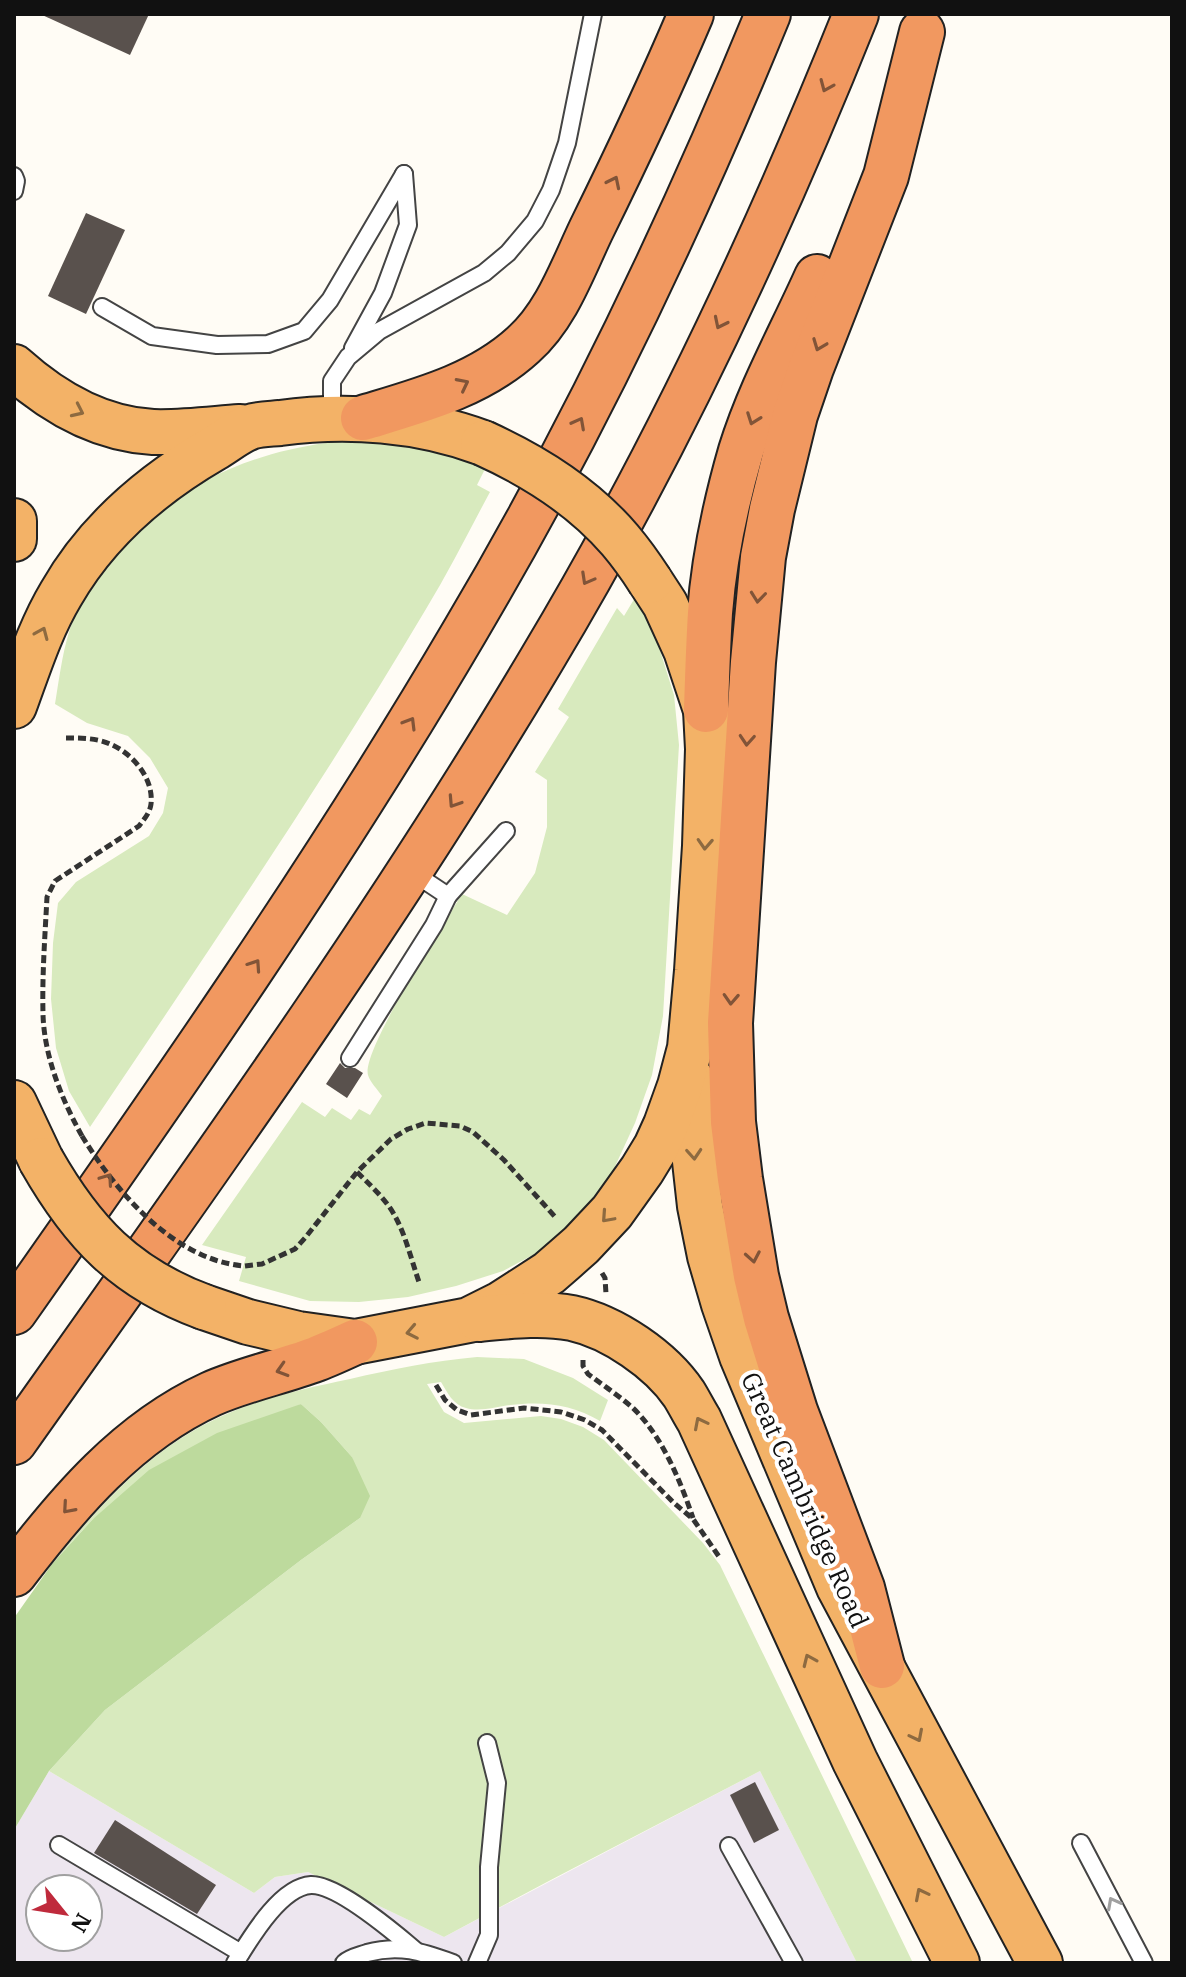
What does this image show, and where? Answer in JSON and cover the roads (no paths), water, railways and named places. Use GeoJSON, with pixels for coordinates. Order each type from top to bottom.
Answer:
{"type":"FeatureCollection","features":[{"type":"Feature","properties":{"kind":"highway"},"geometry":{"type":"LineString","coordinates":[[348,419],[442,394],[466,383],[505,359],[537,331],[548,316],[613,185],[691,14]]}},
{"type":"Feature","properties":{"kind":"highway"},"geometry":{"type":"LineString","coordinates":[[14,1312],[284,922],[467,629],[633,318],[710,152],[768,14]]}},
{"type":"Feature","properties":{"kind":"highway"},"geometry":{"type":"LineString","coordinates":[[14,1442],[338,980],[543,658],[630,504],[700,365],[774,209],[856,14]]}},
{"type":"Feature","properties":{"kind":"highway"},"geometry":{"type":"LineString","coordinates":[[469,1320],[501,1304],[549,1273],[612,1212],[656,1147],[680,1086],[690,1048],[697,971],[705,846],[706,710],[711,611],[716,563],[729,500],[742,450],[761,397],[841,223],[926,23]]}},
{"type":"Feature","properties":{"kind":"highway"},"geometry":{"type":"LineString","coordinates":[[882,1666],[862,1588],[795,1411],[756,1276],[733,1122],[730,1023],[755,634],[763,557],[772,509],[807,380],[886,176],[926,23]]}},
{"type":"Feature","properties":{"kind":"highway"},"geometry":{"type":"LineString","coordinates":[[14,367],[61,403],[116,426],[154,432],[348,419],[438,429],[483,443],[531,467],[581,502],[620,540],[677,626],[706,710]]}},
{"type":"Feature","properties":{"kind":"highway"},"geometry":{"type":"LineString","coordinates":[[14,706],[60,595],[82,561],[108,530],[140,498],[169,476],[251,427]]}},
{"type":"Feature","properties":{"kind":"highway"},"geometry":{"type":"LineString","coordinates":[[14,521],[14,539]]}},
{"type":"Feature","properties":{"kind":"highway","name":"Great Cambridge Road"},"geometry":{"type":"LineString","coordinates":[[690,1048],[694,1152],[700,1206],[710,1256],[742,1356],[839,1587],[1040,1963]]}},
{"type":"Feature","properties":{"kind":"highway"},"geometry":{"type":"LineString","coordinates":[[14,1103],[41,1160],[69,1206],[118,1257],[158,1287],[248,1322],[355,1342]]}},
{"type":"Feature","properties":{"kind":"highway"},"geometry":{"type":"LineString","coordinates":[[14,1574],[70,1505],[118,1455],[161,1422],[210,1395],[317,1359],[355,1342],[469,1320],[544,1315],[593,1324],[634,1347],[669,1376],[683,1392],[699,1420],[855,1761],[957,1963]]}},
{"type":"Feature","properties":{"kind":"lane"},"geometry":{"type":"LineString","coordinates":[[348,357],[379,331],[484,273],[508,253],[535,221],[551,190],[567,143],[593,14]]}},
{"type":"Feature","properties":{"kind":"lane"},"geometry":{"type":"LineString","coordinates":[[102,307],[152,336],[217,345],[268,344],[304,331],[330,300],[404,174],[408,225],[383,293],[332,381],[348,419]]}},
{"type":"Feature","properties":{"kind":"lane"},"geometry":{"type":"LineString","coordinates":[[14,176],[14,191]]}},
{"type":"Feature","properties":{"kind":"lane"},"geometry":{"type":"LineString","coordinates":[[350,1058],[434,925],[448,896],[506,831]]}},
{"type":"Feature","properties":{"kind":"lane"},"geometry":{"type":"LineString","coordinates":[[410,871],[448,896]]}},
{"type":"Feature","properties":{"kind":"lane"},"geometry":{"type":"LineString","coordinates":[[477,1963],[489,1935],[489,1867],[497,1783],[487,1743]]}},
{"type":"Feature","properties":{"kind":"lane"},"geometry":{"type":"LineString","coordinates":[[1081,1843],[1144,1963]]}},
{"type":"Feature","properties":{"kind":"lane"},"geometry":{"type":"LineString","coordinates":[[59,1845],[238,1958],[277,1905],[302,1887],[313,1885],[334,1891],[415,1950]]}},
{"type":"Feature","properties":{"kind":"lane"},"geometry":{"type":"LineString","coordinates":[[729,1846],[794,1963]]}},
{"type":"Feature","properties":{"kind":"lane"},"geometry":{"type":"LineString","coordinates":[[344,1963],[350,1958],[383,1949],[415,1950],[453,1963]]}}]}
